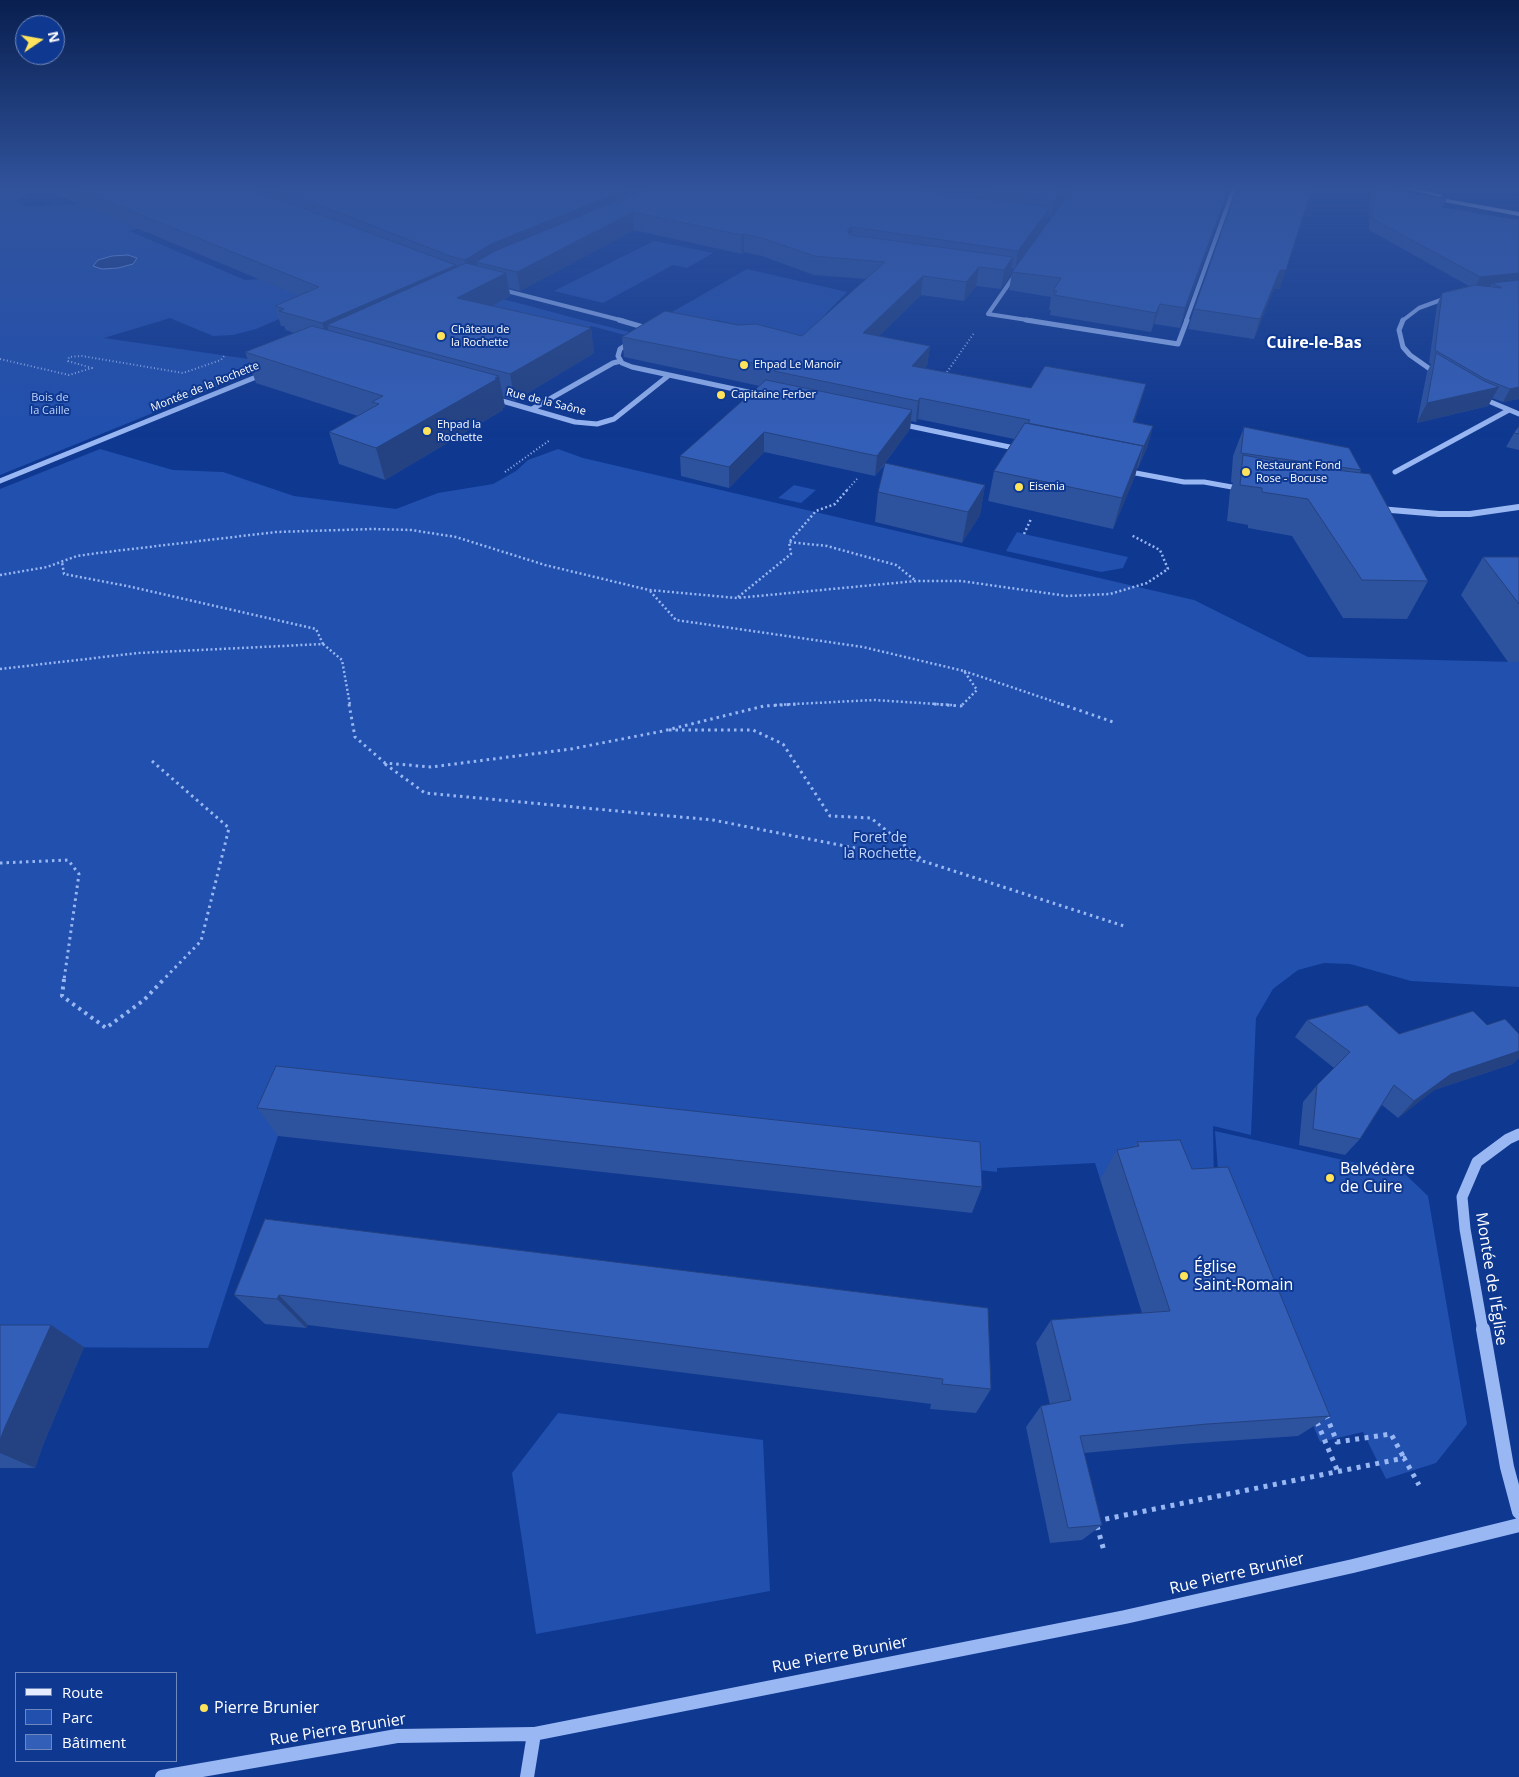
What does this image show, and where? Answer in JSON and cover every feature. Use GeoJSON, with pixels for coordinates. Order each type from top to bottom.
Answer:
{"type":"FeatureCollection","features":[{"type":"Feature","properties":{"kind":"street"},"geometry":{"type":"LineString","coordinates":[[1017,273],[988,314],[1178,344],[1204,271]]}},
{"type":"Feature","properties":{"kind":"street"},"geometry":{"type":"LineString","coordinates":[[494,287],[643,328],[644,333],[620,348],[618,356],[621,361],[632,368],[768,397]]}},
{"type":"Feature","properties":{"kind":"street"},"geometry":{"type":"LineString","coordinates":[[1445,379],[1422,364],[1403,347],[1399,330],[1402,321],[1419,308],[1454,296]]}},
{"type":"Feature","properties":{"kind":"street","name":"Montée de la Rochette"},"geometry":{"type":"LineString","coordinates":[[0,481],[270,372]]}},
{"type":"Feature","properties":{"kind":"street","name":"Rue de la Saône"},"geometry":{"type":"LineString","coordinates":[[483,396],[575,422],[597,424],[614,419],[668,376]]}},
{"type":"Feature","properties":{"kind":"street"},"geometry":{"type":"LineString","coordinates":[[1470,393],[1519,414]]}},
{"type":"Feature","properties":{"kind":"street"},"geometry":{"type":"LineString","coordinates":[[894,423],[1029,451]]}},
{"type":"Feature","properties":{"kind":"street"},"geometry":{"type":"LineString","coordinates":[[1116,469],[1184,482],[1204,482],[1250,490]]}},
{"type":"Feature","properties":{"kind":"street"},"geometry":{"type":"LineString","coordinates":[[1375,509],[1439,514],[1470,514],[1519,507]]}},
{"type":"Feature","properties":{"kind":"street","name":"Montée de l'Église"},"geometry":{"type":"LineString","coordinates":[[1519,1134],[1508,1139],[1477,1162],[1462,1197],[1465,1229],[1507,1467],[1519,1512]]}},
{"type":"Feature","properties":{"kind":"street","name":"Rue Pierre Brunier"},"geometry":{"type":"LineString","coordinates":[[162,1777],[397,1736],[534,1734],[1125,1617],[1353,1566],[1519,1525]]}},
{"type":"Feature","properties":{"kind":"street"},"geometry":{"type":"LineString","coordinates":[[527,1777],[534,1734]]}},
{"type":"Feature","properties":{"kind":"lane"},"geometry":{"type":"LineString","coordinates":[[1011,272],[1017,273]]}},
{"type":"Feature","properties":{"kind":"lane"},"geometry":{"type":"LineString","coordinates":[[532,409],[613,363],[621,361]]}},
{"type":"Feature","properties":{"kind":"lane"},"geometry":{"type":"LineString","coordinates":[[1395,472],[1509,410]]}},
{"type":"Feature","properties":{"kind":"path"},"geometry":{"type":"LineString","coordinates":[[948,380],[945,376],[946,372],[988,314]]}},
{"type":"Feature","properties":{"kind":"path"},"geometry":{"type":"LineString","coordinates":[[0,359],[69,375],[92,368],[68,361],[69,357],[82,356],[183,373],[221,360],[224,356]]}},
{"type":"Feature","properties":{"kind":"path"},"geometry":{"type":"LineString","coordinates":[[505,472],[575,422]]}},
{"type":"Feature","properties":{"kind":"path"},"geometry":{"type":"LineString","coordinates":[[737,598],[790,554],[789,542],[816,511],[835,504],[857,479]]}},
{"type":"Feature","properties":{"kind":"path"},"geometry":{"type":"LineString","coordinates":[[1024,534],[1031,519]]}},
{"type":"Feature","properties":{"kind":"path"},"geometry":{"type":"LineString","coordinates":[[0,575],[62,562],[77,556],[98,553],[276,532],[373,529],[410,530],[456,537],[545,565],[650,590],[737,598],[916,581],[961,581],[1067,596],[1110,594],[1146,583],[1168,569],[1160,550],[1131,534]]}},
{"type":"Feature","properties":{"kind":"path"},"geometry":{"type":"LineString","coordinates":[[789,542],[827,546],[896,565],[916,581]]}},
{"type":"Feature","properties":{"kind":"path"},"geometry":{"type":"LineString","coordinates":[[62,562],[64,574],[127,586],[316,629],[323,644],[342,660],[354,737],[384,763],[425,793],[713,820],[926,862],[1124,926]]}},
{"type":"Feature","properties":{"kind":"path"},"geometry":{"type":"LineString","coordinates":[[650,590],[676,620],[863,647],[964,670],[1113,722]]}},
{"type":"Feature","properties":{"kind":"path"},"geometry":{"type":"LineString","coordinates":[[0,669],[138,653],[323,644]]}},
{"type":"Feature","properties":{"kind":"path"},"geometry":{"type":"LineString","coordinates":[[384,763],[431,767],[570,749],[663,730],[764,706],[874,700],[961,706],[977,690],[964,670]]}},
{"type":"Feature","properties":{"kind":"path"},"geometry":{"type":"LineString","coordinates":[[663,730],[753,730],[783,744],[830,816],[871,818],[926,862]]}},
{"type":"Feature","properties":{"kind":"path"},"geometry":{"type":"LineString","coordinates":[[0,863],[68,860],[79,874],[62,996],[106,1028],[144,1000],[201,941],[229,828],[152,762]]}},
{"type":"Feature","properties":{"kind":"path"},"geometry":{"type":"LineString","coordinates":[[1323,1406],[1337,1442],[1391,1434],[1419,1485]]}},
{"type":"Feature","properties":{"kind":"path"},"geometry":{"type":"LineString","coordinates":[[1315,1417],[1338,1472]]}},
{"type":"Feature","properties":{"kind":"path"},"geometry":{"type":"LineString","coordinates":[[1104,1551],[1095,1521],[1404,1458]]}},
{"type":"Feature","properties":{"kind":"green space","name":"Bois de la Caille"},"geometry":{"type":"Polygon","coordinates":[[[0,271],[224,271],[245,280],[260,279],[349,289],[256,329],[233,335],[213,336],[170,318],[104,338],[276,363],[0,475],[0,271]]]}},
{"type":"Feature","properties":{"kind":"green space"},"geometry":{"type":"Polygon","coordinates":[[[594,271],[662,271],[603,303],[554,291],[594,271]]]}},
{"type":"Feature","properties":{"kind":"green space"},"geometry":{"type":"Polygon","coordinates":[[[744,271],[755,271],[847,292],[802,338],[716,320],[696,333],[653,323],[744,271]]]}},
{"type":"Feature","properties":{"kind":"green space"},"geometry":{"type":"Polygon","coordinates":[[[503,299],[629,332],[625,335],[591,326],[559,344],[459,321],[503,299]]]}},
{"type":"Feature","properties":{"kind":"green space","name":"Foret de la Rochette"},"geometry":{"type":"Polygon","coordinates":[[[100,449],[173,470],[223,472],[294,496],[396,509],[438,493],[493,484],[516,471],[528,460],[558,449],[583,458],[1194,600],[1308,657],[1519,662],[1519,987],[1411,981],[1350,964],[1324,963],[1298,970],[1273,989],[1256,1018],[1251,1135],[1213,1126],[1214,1187],[1121,1176],[1100,1179],[1095,1163],[997,1168],[997,1172],[296,1095],[278,1136],[208,1348],[0,1347],[0,489],[100,449]]]}},
{"type":"Feature","properties":{"kind":"green space"},"geometry":{"type":"Polygon","coordinates":[[[794,485],[816,490],[801,503],[778,498],[794,485]]]}},
{"type":"Feature","properties":{"kind":"green space"},"geometry":{"type":"Polygon","coordinates":[[[1017,532],[1128,557],[1123,568],[1101,572],[1006,551],[1017,532]]]}},
{"type":"Feature","properties":{"kind":"green space"},"geometry":{"type":"Polygon","coordinates":[[[1215,1131],[1405,1174],[1428,1196],[1467,1424],[1436,1463],[1386,1479],[1363,1432],[1320,1442],[1220,1196],[1215,1131]]]}},
{"type":"Feature","properties":{"kind":"green space"},"geometry":{"type":"Polygon","coordinates":[[[558,1413],[763,1440],[770,1591],[536,1634],[512,1473],[558,1413]]]}},
{"type":"Feature","properties":{"kind":"building"},"geometry":{"type":"Polygon","coordinates":[[[279,271],[442,271],[322,323],[279,311],[284,309],[275,306],[319,287],[279,271]]]}},
{"type":"Feature","properties":{"kind":"building"},"geometry":{"type":"Polygon","coordinates":[[[448,271],[498,271],[506,273],[457,298],[591,328],[510,374],[327,325],[448,271]]]}},
{"type":"Feature","properties":{"kind":"building"},"geometry":{"type":"Polygon","coordinates":[[[875,271],[976,271],[966,282],[923,276],[863,333],[930,346],[912,366],[1031,388],[1045,366],[1146,384],[1133,422],[1153,426],[1144,446],[1028,423],[1030,420],[920,398],[918,401],[774,371],[778,368],[622,337],[665,311],[738,325],[756,324],[802,336],[875,271]]]}},
{"type":"Feature","properties":{"kind":"building"},"geometry":{"type":"Polygon","coordinates":[[[1199,271],[1185,308],[1160,304],[1156,313],[1054,295],[1057,291],[1053,291],[1061,278],[1012,272],[1199,271]]]}},
{"type":"Feature","properties":{"kind":"building"},"geometry":{"type":"Polygon","coordinates":[[[1208,271],[1280,271],[1260,319],[1194,309],[1208,271]]]}},
{"type":"Feature","properties":{"kind":"building"},"geometry":{"type":"Polygon","coordinates":[[[1469,271],[1519,271],[1519,273],[1480,277],[1469,271]]]}},
{"type":"Feature","properties":{"kind":"building"},"geometry":{"type":"Polygon","coordinates":[[[1519,280],[1519,387],[1510,389],[1485,379],[1435,350],[1442,293],[1475,285],[1502,288],[1492,283],[1519,280]]]}},
{"type":"Feature","properties":{"kind":"building"},"geometry":{"type":"Polygon","coordinates":[[[312,326],[499,376],[495,378],[497,379],[376,448],[329,432],[379,404],[372,402],[383,396],[245,352],[312,326]]]}},
{"type":"Feature","properties":{"kind":"building"},"geometry":{"type":"Polygon","coordinates":[[[1436,353],[1484,381],[1499,387],[1427,403],[1436,353]]]}},
{"type":"Feature","properties":{"kind":"building"},"geometry":{"type":"Polygon","coordinates":[[[766,380],[912,410],[877,456],[764,432],[729,467],[680,456],[766,380]]]}},
{"type":"Feature","properties":{"kind":"building"},"geometry":{"type":"Polygon","coordinates":[[[1025,423],[1143,446],[1122,498],[994,471],[1025,423]]]}},
{"type":"Feature","properties":{"kind":"building"},"geometry":{"type":"Polygon","coordinates":[[[1519,426],[1519,434],[1514,433],[1519,426]]]}},
{"type":"Feature","properties":{"kind":"building"},"geometry":{"type":"Polygon","coordinates":[[[1244,427],[1349,448],[1361,470],[1241,453],[1244,427]]]}},
{"type":"Feature","properties":{"kind":"building"},"geometry":{"type":"Polygon","coordinates":[[[1243,455],[1301,466],[1370,474],[1428,581],[1362,580],[1308,499],[1262,492],[1262,488],[1240,485],[1243,455]]]}},
{"type":"Feature","properties":{"kind":"building"},"geometry":{"type":"Polygon","coordinates":[[[885,463],[985,485],[968,512],[878,492],[885,463]]]}},
{"type":"Feature","properties":{"kind":"building"},"geometry":{"type":"Polygon","coordinates":[[[1483,557],[1519,557],[1519,604],[1483,557]]]}},
{"type":"Feature","properties":{"kind":"building"},"geometry":{"type":"Polygon","coordinates":[[[1367,1005],[1399,1034],[1473,1011],[1487,1025],[1505,1019],[1519,1034],[1519,1051],[1451,1074],[1414,1101],[1394,1085],[1360,1139],[1313,1129],[1317,1085],[1350,1052],[1307,1020],[1367,1005]]]}},
{"type":"Feature","properties":{"kind":"building"},"geometry":{"type":"Polygon","coordinates":[[[276,1066],[980,1142],[982,1187],[257,1108],[276,1066]]]}},
{"type":"Feature","properties":{"kind":"building"},"geometry":{"type":"Polygon","coordinates":[[[1180,1140],[1192,1169],[1228,1167],[1330,1416],[1207,1424],[1080,1436],[1102,1525],[1068,1528],[1041,1406],[1071,1400],[1051,1320],[1170,1311],[1117,1150],[1139,1146],[1137,1142],[1180,1140]]]}},
{"type":"Feature","properties":{"kind":"building"},"geometry":{"type":"Polygon","coordinates":[[[265,1219],[988,1308],[991,1389],[942,1384],[943,1379],[279,1295],[277,1299],[234,1295],[265,1219]]]}},
{"type":"Feature","properties":{"kind":"building"},"geometry":{"type":"Polygon","coordinates":[[[0,1325],[51,1325],[0,1440],[0,1325]]]}},
{"type":"Feature","properties":{"kind":"place","name":"Château de la Rochette"},"geometry":{"type":"Point","coordinates":[441,336]}},
{"type":"Feature","properties":{"kind":"place","name":"Ehpad Le Manoir"},"geometry":{"type":"Point","coordinates":[744,365]}},
{"type":"Feature","properties":{"kind":"place","name":"Capitaine Ferber"},"geometry":{"type":"Point","coordinates":[721,395]}},
{"type":"Feature","properties":{"kind":"place","name":"Ehpad la Rochette"},"geometry":{"type":"Point","coordinates":[427,431]}},
{"type":"Feature","properties":{"kind":"place","name":"Restaurant Fond Rose - Bocuse"},"geometry":{"type":"Point","coordinates":[1246,472]}},
{"type":"Feature","properties":{"kind":"place","name":"Eisenia"},"geometry":{"type":"Point","coordinates":[1019,487]}},
{"type":"Feature","properties":{"kind":"place","name":"Belvédère de Cuire"},"geometry":{"type":"Point","coordinates":[1330,1178]}},
{"type":"Feature","properties":{"kind":"place","name":"Église Saint-Romain"},"geometry":{"type":"Point","coordinates":[1184,1276]}},
{"type":"Feature","properties":{"kind":"place","name":"Pierre Brunier"},"geometry":{"type":"Point","coordinates":[204,1708]}},
{"type":"Feature","properties":{"kind":"district","name":"Cuire-le-Bas"},"geometry":{"type":"Point","coordinates":[1314,343]}}]}
